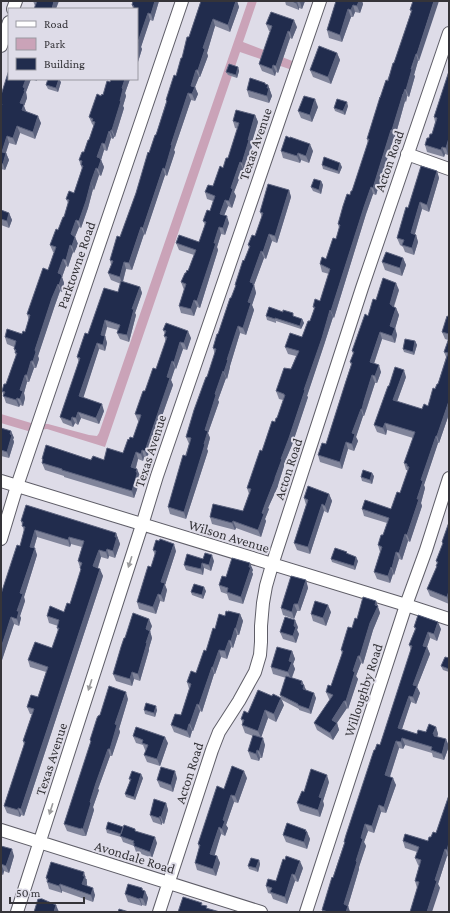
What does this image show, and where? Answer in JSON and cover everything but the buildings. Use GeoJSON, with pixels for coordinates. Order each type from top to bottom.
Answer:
{"type":"FeatureCollection","features":[{"type":"Feature","properties":{"kind":"street","name":"Parktowne Road"},"geometry":{"type":"LineString","coordinates":[[1,540],[17,486],[182,1]]}},
{"type":"Feature","properties":{"kind":"street","name":"Texas Avenue"},"geometry":{"type":"LineString","coordinates":[[17,912],[157,476],[320,1]]}},
{"type":"Feature","properties":{"kind":"street"},"geometry":{"type":"LineString","coordinates":[[1,46],[8,25]]}},
{"type":"Feature","properties":{"kind":"street","name":"Acton Road"},"geometry":{"type":"LineString","coordinates":[[159,912],[219,732],[256,672],[260,655],[263,603],[272,565],[362,288],[449,33]]}},
{"type":"Feature","properties":{"kind":"street"},"geometry":{"type":"LineString","coordinates":[[407,154],[449,169]]}},
{"type":"Feature","properties":{"kind":"street","name":"Willoughby Road"},"geometry":{"type":"LineString","coordinates":[[306,912],[449,478]]}},
{"type":"Feature","properties":{"kind":"street","name":"Wilson Avenue"},"geometry":{"type":"LineString","coordinates":[[1,481],[449,619]]}},
{"type":"Feature","properties":{"kind":"street","name":"Avondale Road"},"geometry":{"type":"LineString","coordinates":[[1,830],[261,912]]}},
{"type":"Feature","properties":{"kind":"green space"},"geometry":{"type":"Polygon","coordinates":[[[248,1],[257,1],[243,42],[295,62],[292,70],[240,52],[105,447],[47,429],[28,431],[1,423],[1,414],[31,423],[48,424],[89,435],[97,436],[99,433],[248,1]]]}}]}
